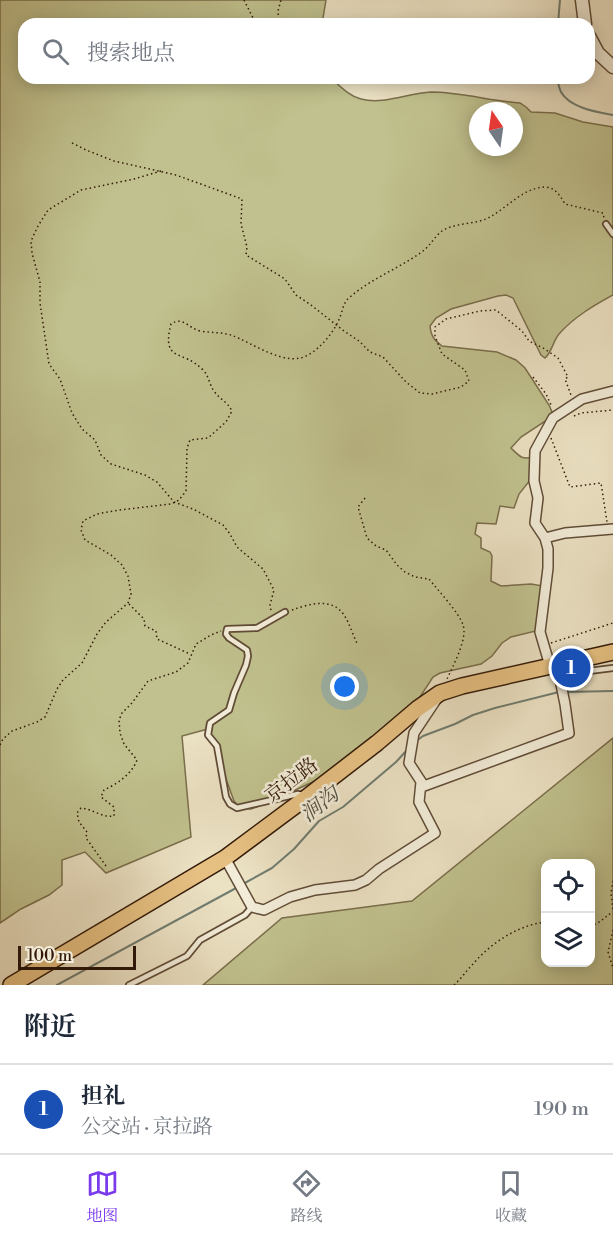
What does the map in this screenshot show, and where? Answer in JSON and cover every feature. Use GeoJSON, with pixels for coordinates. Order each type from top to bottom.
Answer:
{"type":"FeatureCollection","features":[{"type":"Feature","properties":{"kind":"highway","name":"京拉路"},"geometry":{"type":"LineString","coordinates":[[11,985],[225,858],[440,693],[613,652]]}},
{"type":"Feature","properties":{"kind":"street"},"geometry":{"type":"LineString","coordinates":[[582,0],[584,18]]}},
{"type":"Feature","properties":{"kind":"street"},"geometry":{"type":"LineString","coordinates":[[595,47],[613,68]]}},
{"type":"Feature","properties":{"kind":"street"},"geometry":{"type":"LineString","coordinates":[[440,693],[414,733],[409,763],[424,786],[569,733],[561,681],[540,632],[548,568],[548,549],[545,538],[535,523],[538,498],[534,481],[535,451],[553,418],[582,399],[613,391]]}},
{"type":"Feature","properties":{"kind":"street"},"geometry":{"type":"LineString","coordinates":[[545,538],[565,533],[611,530]]}},
{"type":"Feature","properties":{"kind":"street"},"geometry":{"type":"LineString","coordinates":[[225,858],[252,907],[264,910],[290,897],[315,890],[355,885],[366,880],[435,832],[419,802],[421,782]]}},
{"type":"Feature","properties":{"kind":"lane"},"geometry":{"type":"LineString","coordinates":[[606,224],[613,234]]}},
{"type":"Feature","properties":{"kind":"lane"},"geometry":{"type":"LineString","coordinates":[[285,612],[257,628],[227,629],[226,634],[229,638],[247,650],[248,656],[229,710],[210,723],[208,735],[217,746],[226,797],[230,804],[237,808],[298,794],[307,797]]}},
{"type":"Feature","properties":{"kind":"lane"},"geometry":{"type":"LineString","coordinates":[[561,681],[588,671],[613,668]]}},
{"type":"Feature","properties":{"kind":"lane"},"geometry":{"type":"LineString","coordinates":[[129,985],[187,956],[200,940],[245,915],[252,907]]}},
{"type":"Feature","properties":{"kind":"path"},"geometry":{"type":"LineString","coordinates":[[244,0],[253,18]]}},
{"type":"Feature","properties":{"kind":"path"},"geometry":{"type":"LineString","coordinates":[[279,18],[281,0]]}},
{"type":"Feature","properties":{"kind":"path"},"geometry":{"type":"LineString","coordinates":[[72,143],[114,161],[176,175],[242,199],[241,224],[247,247],[246,255],[285,279],[296,295],[359,340],[370,352],[383,357],[406,382],[420,393],[432,394],[461,387],[469,381],[465,370],[442,354],[435,336],[435,327],[446,318],[496,310],[522,331],[529,341],[558,358],[568,377],[565,379],[574,404]]}},
{"type":"Feature","properties":{"kind":"path"},"geometry":{"type":"LineString","coordinates":[[162,171],[81,190],[48,210],[31,241],[40,282],[40,303],[49,364],[60,379],[72,413],[82,429],[95,440],[101,455],[111,464],[151,478],[174,502],[223,525],[237,547],[263,569],[274,590],[270,605],[271,621]]}},
{"type":"Feature","properties":{"kind":"path"},"geometry":{"type":"LineString","coordinates":[[0,745],[12,731],[45,717],[63,680],[82,663],[106,622],[128,603],[131,594],[128,576],[122,565],[111,555],[85,540],[81,530],[83,521],[98,514],[171,504],[179,500],[186,491],[187,448],[190,440],[208,438],[226,422],[232,411],[213,390],[203,370],[172,352],[168,338],[171,324],[177,320],[181,321],[199,330],[230,335],[285,358],[296,359],[307,356],[318,348],[331,333],[348,298],[424,250],[442,232],[455,226],[483,221],[533,189],[552,188],[558,192],[565,204],[603,213],[606,224]]}},
{"type":"Feature","properties":{"kind":"path"},"geometry":{"type":"LineString","coordinates":[[533,377],[546,394],[557,416]]}},
{"type":"Feature","properties":{"kind":"path"},"geometry":{"type":"LineString","coordinates":[[574,416],[581,413],[613,410]]}},
{"type":"Feature","properties":{"kind":"path"},"geometry":{"type":"LineString","coordinates":[[538,445],[550,434],[570,488],[601,483],[611,530]]}},
{"type":"Feature","properties":{"kind":"path"},"geometry":{"type":"LineString","coordinates":[[365,498],[358,507],[367,538],[376,546],[386,550],[405,573],[429,579],[464,625],[461,646],[440,693]]}},
{"type":"Feature","properties":{"kind":"path"},"geometry":{"type":"LineString","coordinates":[[128,603],[144,619],[145,626],[156,631],[157,639],[191,655]]}},
{"type":"Feature","properties":{"kind":"path"},"geometry":{"type":"LineString","coordinates":[[285,612],[319,603],[333,605],[343,614],[358,645]]}},
{"type":"Feature","properties":{"kind":"path"},"geometry":{"type":"LineString","coordinates":[[544,645],[613,623]]}},
{"type":"Feature","properties":{"kind":"path"},"geometry":{"type":"LineString","coordinates":[[106,866],[86,838],[87,832],[79,822],[77,813],[81,808],[89,809],[107,818],[114,816],[114,807],[101,797],[104,790],[114,785],[134,768],[138,760],[124,744],[120,733],[119,720],[122,713],[132,704],[148,681],[176,672],[188,663],[196,644],[227,629]]}},
{"type":"Feature","properties":{"kind":"path"},"geometry":{"type":"LineString","coordinates":[[595,925],[613,911],[611,893],[613,880]]}},
{"type":"Feature","properties":{"kind":"path"},"geometry":{"type":"LineString","coordinates":[[454,985],[491,945],[524,927],[541,923]]}},
{"type":"Feature","properties":{"kind":"path"},"geometry":{"type":"LineString","coordinates":[[613,930],[608,952],[613,968]]}},
{"type":"Feature","properties":{"kind":"green space"},"geometry":{"type":"Polygon","coordinates":[[[0,0],[326,0],[323,18],[18,18],[18,84],[338,84],[357,98],[378,101],[431,92],[513,102],[469,102],[469,156],[523,156],[523,105],[531,112],[555,113],[583,122],[613,127],[613,295],[571,322],[557,337],[545,358],[541,355],[513,298],[506,295],[451,309],[436,318],[430,326],[433,338],[442,346],[497,352],[516,360],[525,368],[552,412],[550,418],[521,437],[511,448],[522,457],[537,457],[531,479],[519,494],[514,508],[500,506],[496,524],[477,523],[475,534],[481,538],[481,548],[490,552],[492,556],[491,581],[501,586],[531,584],[543,586],[536,631],[511,637],[481,664],[440,673],[433,677],[416,703],[401,718],[315,781],[251,809],[240,808],[234,801],[208,729],[182,736],[191,837],[106,873],[85,852],[62,860],[62,885],[0,923],[0,0]]]}},
{"type":"Feature","properties":{"kind":"green space"},"geometry":{"type":"Polygon","coordinates":[[[613,738],[613,985],[203,985],[282,918],[412,901],[613,738]]]}},
{"type":"Feature","properties":{"kind":"waterway","name":"涧沟"},"geometry":{"type":"LineString","coordinates":[[558,18],[560,0]]}},
{"type":"Feature","properties":{"kind":"waterway","name":"涧沟"},"geometry":{"type":"LineString","coordinates":[[559,84],[565,97],[577,106],[613,115]]}},
{"type":"Feature","properties":{"kind":"waterway","name":"涧沟"},"geometry":{"type":"LineString","coordinates":[[565,692],[613,691]]}},
{"type":"Feature","properties":{"kind":"waterway","name":"涧沟"},"geometry":{"type":"LineString","coordinates":[[415,742],[423,736],[473,715],[559,692]]}},
{"type":"Feature","properties":{"kind":"waterway","name":"涧沟"},"geometry":{"type":"LineString","coordinates":[[243,884],[272,868],[294,849],[319,821],[343,807],[407,750]]}},
{"type":"Feature","properties":{"kind":"waterway","name":"涧沟"},"geometry":{"type":"LineString","coordinates":[[57,985],[238,887]]}},
{"type":"Feature","properties":{"kind":"place","name":"担礼"},"geometry":{"type":"Point","coordinates":[571,668]}}]}
